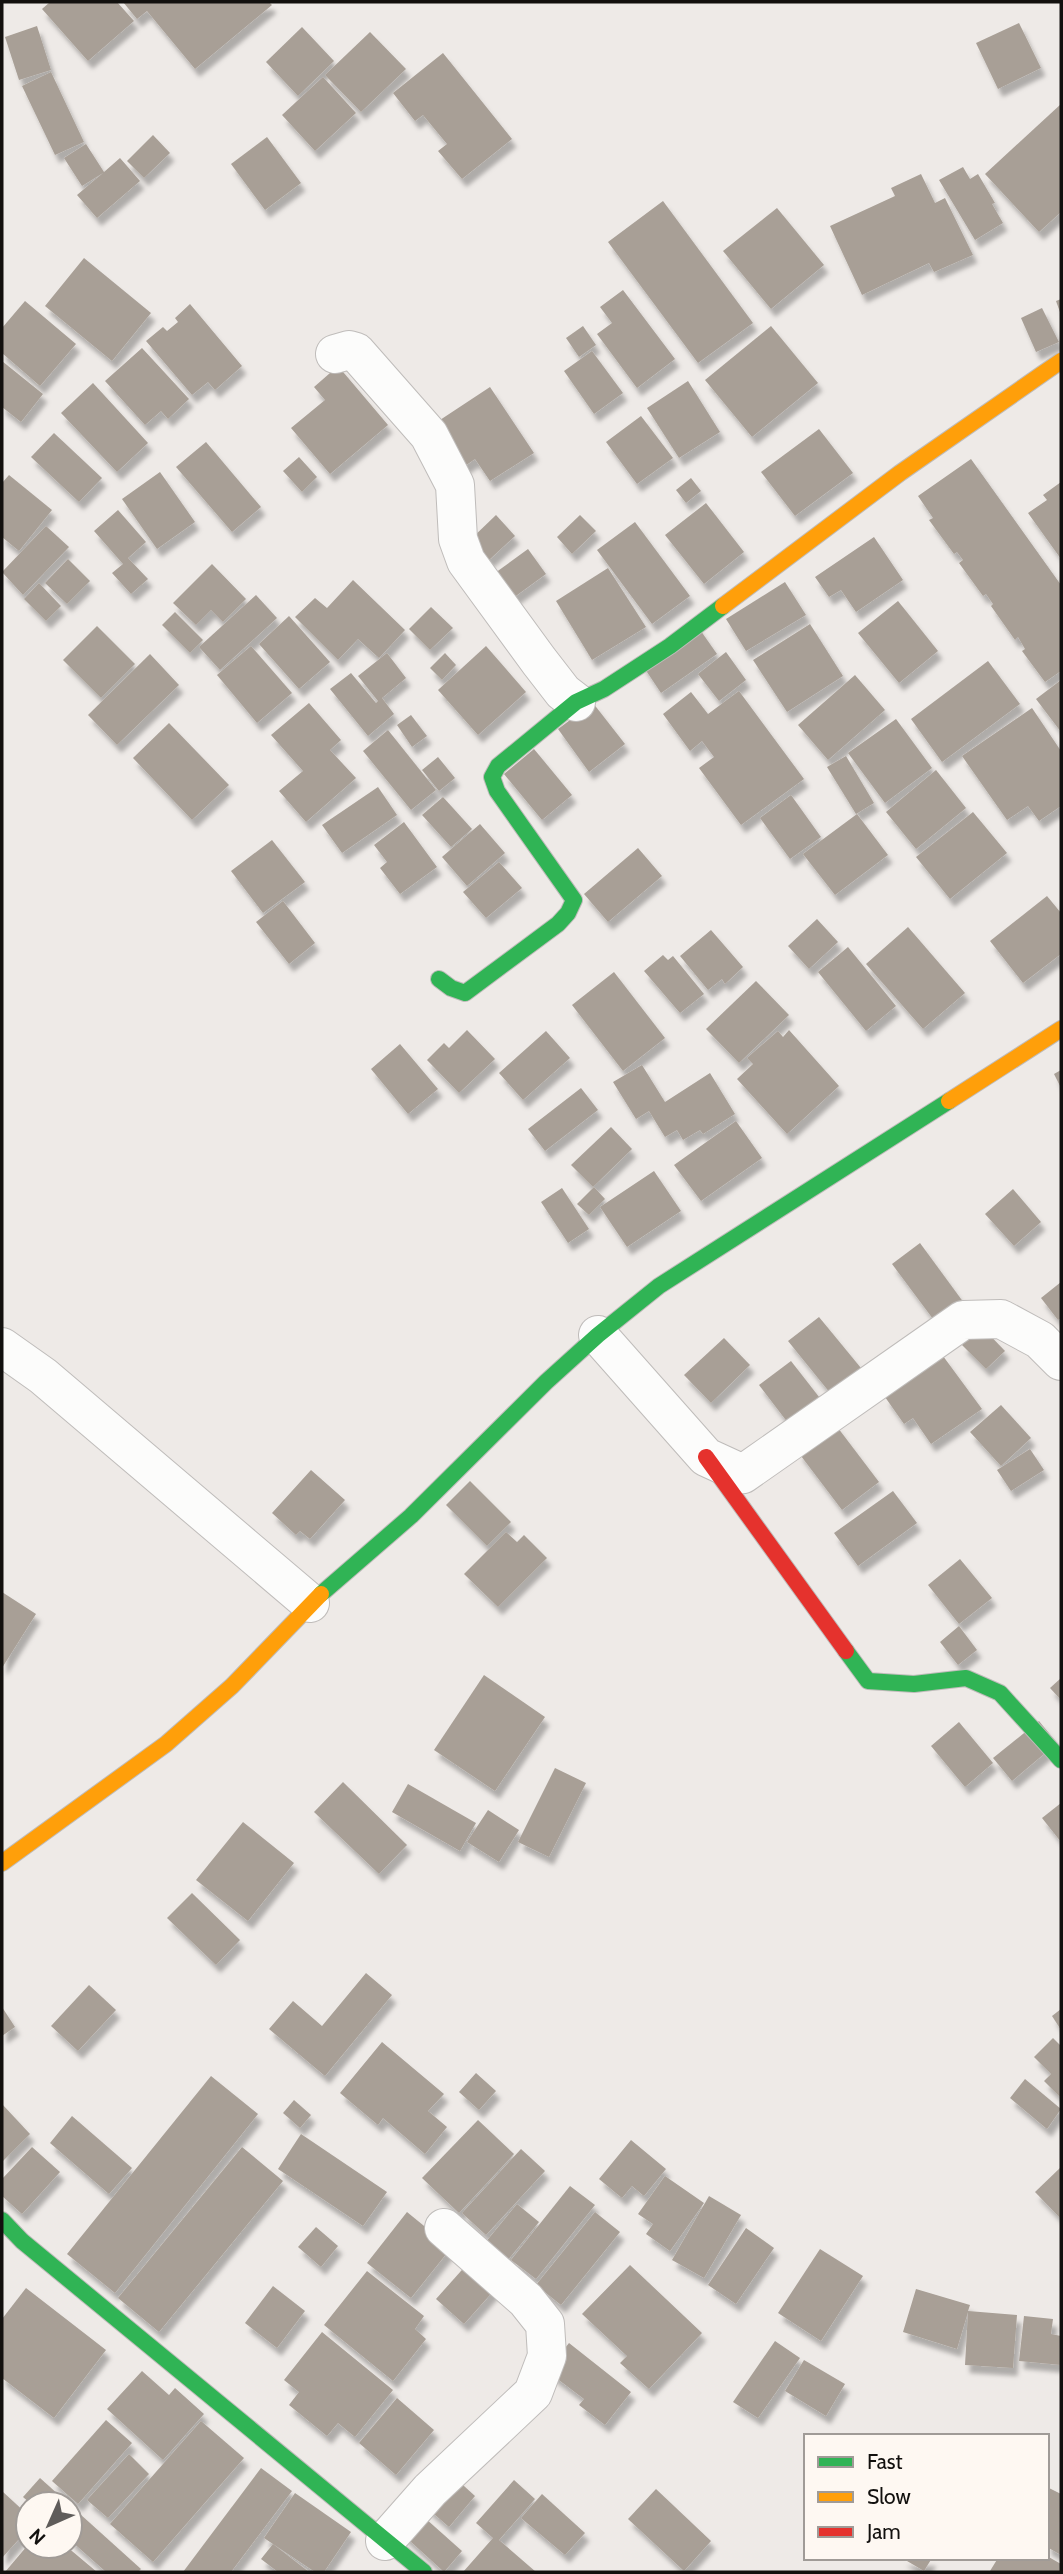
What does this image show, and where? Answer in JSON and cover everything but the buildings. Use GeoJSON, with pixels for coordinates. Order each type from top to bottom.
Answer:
{"type":"FeatureCollection","features":[{"type":"Feature","properties":{"kind":"street"},"geometry":{"type":"LineString","coordinates":[[335,354],[349,350],[356,352],[429,435],[455,485],[458,539],[466,561],[563,692],[576,702]]}},
{"type":"Feature","properties":{"kind":"street"},"geometry":{"type":"LineString","coordinates":[[439,979],[451,988],[465,993],[558,923],[568,913],[574,900],[505,803],[492,778],[498,766],[576,702],[604,690],[659,654],[900,473],[1061,361]]}},
{"type":"Feature","properties":{"kind":"street"},"geometry":{"type":"LineString","coordinates":[[2,1863],[166,1744],[232,1686],[310,1604],[411,1516],[546,1382],[598,1335],[659,1286],[1061,1029]]}},
{"type":"Feature","properties":{"kind":"street"},"geometry":{"type":"LineString","coordinates":[[706,1457],[743,1474],[964,1320],[1000,1319],[1040,1340],[1061,1361]]}},
{"type":"Feature","properties":{"kind":"street"},"geometry":{"type":"LineString","coordinates":[[598,1335],[706,1457],[868,1681],[914,1684],[966,1678],[1000,1693],[1061,1760]]}},
{"type":"Feature","properties":{"kind":"street"},"geometry":{"type":"LineString","coordinates":[[2,1347],[43,1376],[310,1604]]}},
{"type":"Feature","properties":{"kind":"street"},"geometry":{"type":"LineString","coordinates":[[2,2220],[33,2250],[424,2572]]}},
{"type":"Feature","properties":{"kind":"street"},"geometry":{"type":"LineString","coordinates":[[385,2541],[430,2490],[533,2393],[547,2356],[545,2324],[526,2300],[444,2228]]}},
{"type":"Feature","properties":{"kind":"traffic: fast"},"geometry":{"type":"LineString","coordinates":[[439,979],[451,988],[465,993],[558,924],[568,913],[574,900],[497,791],[492,777],[498,766],[576,702],[604,689],[670,646],[723,606]]}},
{"type":"Feature","properties":{"kind":"traffic: fast"},"geometry":{"type":"LineString","coordinates":[[321,1594],[411,1516],[546,1382],[598,1335],[659,1286],[949,1101]]}},
{"type":"Feature","properties":{"kind":"traffic: fast"},"geometry":{"type":"LineString","coordinates":[[846,1651],[868,1681],[914,1684],[966,1678],[1000,1693],[1061,1760]]}},
{"type":"Feature","properties":{"kind":"traffic: fast"},"geometry":{"type":"LineString","coordinates":[[2,2220],[22,2241],[424,2572]]}},
{"type":"Feature","properties":{"kind":"traffic: slow"},"geometry":{"type":"LineString","coordinates":[[723,606],[900,473],[1061,361]]}},
{"type":"Feature","properties":{"kind":"traffic: slow"},"geometry":{"type":"LineString","coordinates":[[949,1101],[1061,1029]]}},
{"type":"Feature","properties":{"kind":"traffic: slow"},"geometry":{"type":"LineString","coordinates":[[2,1863],[166,1744],[232,1686],[321,1594]]}},
{"type":"Feature","properties":{"kind":"traffic: jam"},"geometry":{"type":"LineString","coordinates":[[706,1457],[846,1651]]}}]}
